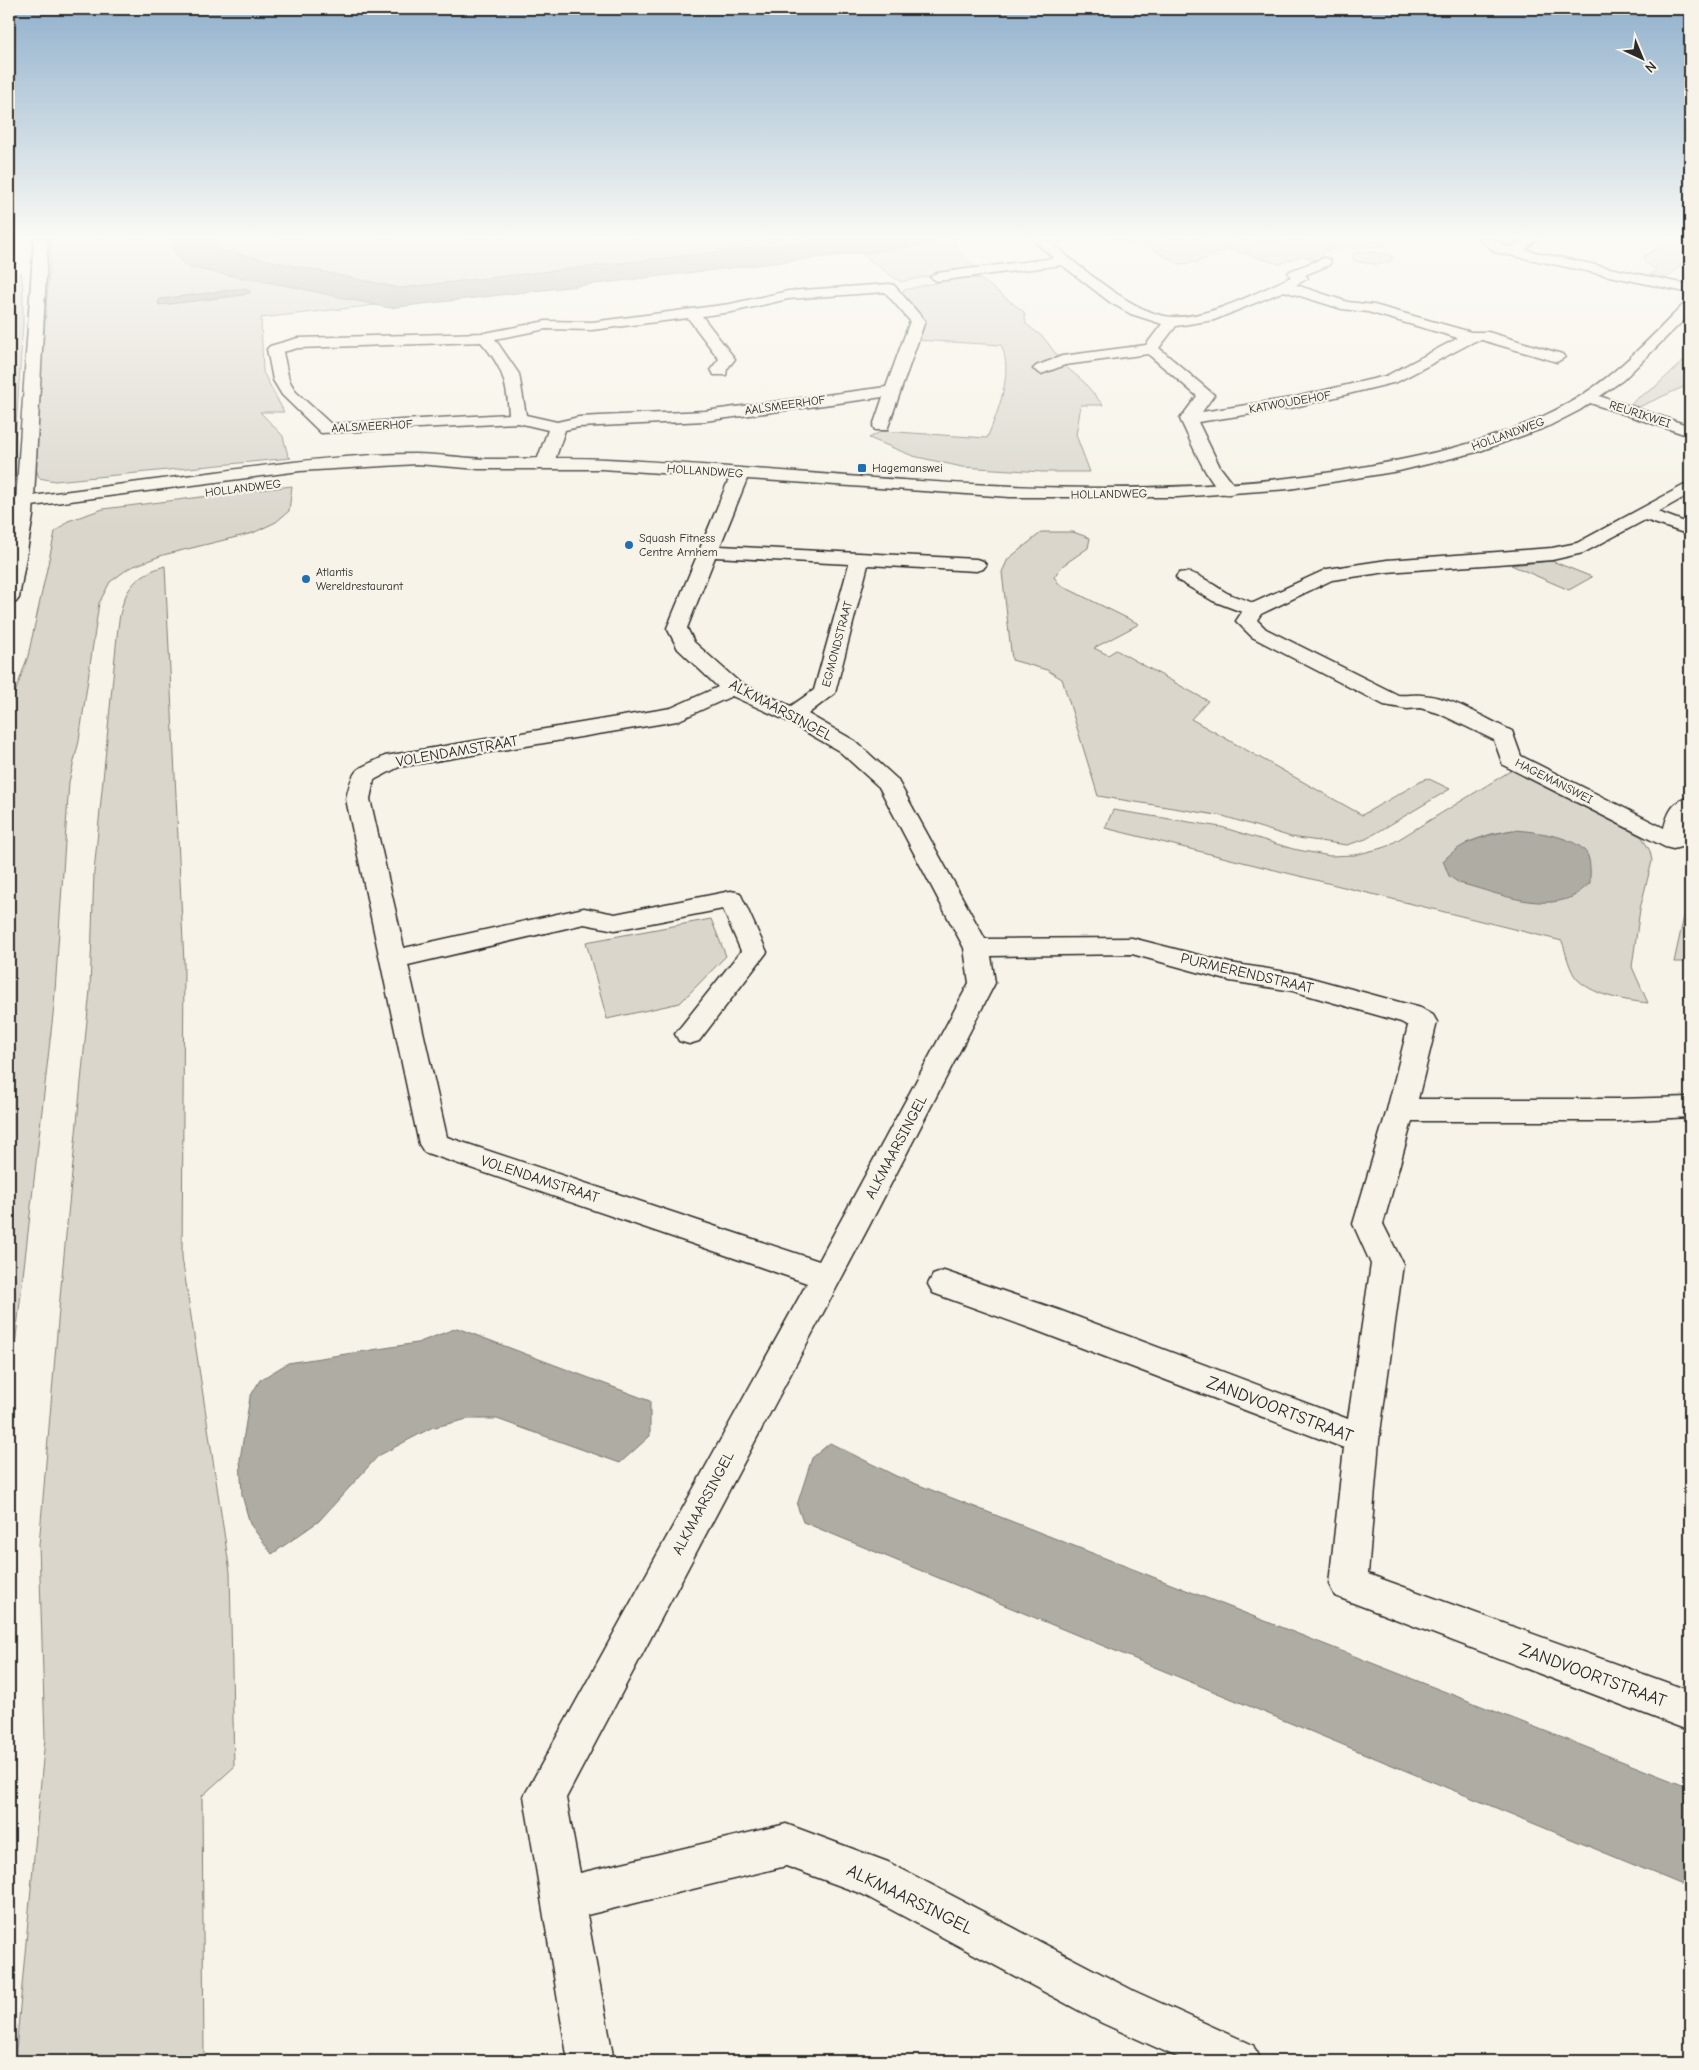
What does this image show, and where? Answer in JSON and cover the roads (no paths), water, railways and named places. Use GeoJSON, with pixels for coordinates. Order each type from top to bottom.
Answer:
{"type":"FeatureCollection","features":[{"type":"Feature","properties":{"kind":"street"},"geometry":{"type":"LineString","coordinates":[[9,598],[32,335]]}},
{"type":"Feature","properties":{"kind":"street","name":"AALSMEERHOF"},"geometry":{"type":"LineString","coordinates":[[497,335],[485,337],[298,343],[275,349],[281,380],[290,395],[327,429],[518,418],[557,428],[579,422],[705,416],[893,390]]}},
{"type":"Feature","properties":{"kind":"street"},"geometry":{"type":"LineString","coordinates":[[708,335],[727,360],[719,369],[720,372]]}},
{"type":"Feature","properties":{"kind":"street","name":"AALSMEERHOF"},"geometry":{"type":"LineString","coordinates":[[881,426],[913,335]]}},
{"type":"Feature","properties":{"kind":"street"},"geometry":{"type":"LineString","coordinates":[[1041,369],[1062,361],[1151,349],[1162,335]]}},
{"type":"Feature","properties":{"kind":"street"},"geometry":{"type":"LineString","coordinates":[[1463,335],[1471,337],[1483,335],[1557,358]]}},
{"type":"Feature","properties":{"kind":"street","name":"HOLLANDWEG"},"geometry":{"type":"LineString","coordinates":[[17,509],[303,481],[422,472],[479,464],[602,464],[1010,492],[1116,494],[1228,489],[1313,481],[1420,462],[1523,431],[1566,412],[1590,398],[1626,370],[1661,335]]}},
{"type":"Feature","properties":{"kind":"street"},"geometry":{"type":"LineString","coordinates":[[485,337],[502,356],[514,376],[518,418]]}},
{"type":"Feature","properties":{"kind":"street","name":"KATWOUDEHOF"},"geometry":{"type":"LineString","coordinates":[[1188,419],[1291,403],[1390,379],[1471,337]]}},
{"type":"Feature","properties":{"kind":"street"},"geometry":{"type":"LineString","coordinates":[[1151,349],[1206,395],[1188,419],[1212,468],[1228,489]]}},
{"type":"Feature","properties":{"kind":"street","name":"REURIKWEI"},"geometry":{"type":"LineString","coordinates":[[1590,398],[1690,431]]}},
{"type":"Feature","properties":{"kind":"street"},"geometry":{"type":"LineString","coordinates":[[545,463],[557,428]]}},
{"type":"Feature","properties":{"kind":"street","name":"ALKMAARSINGEL"},"geometry":{"type":"LineString","coordinates":[[591,2061],[545,1796],[825,1276],[853,1228],[982,983],[977,948],[889,784],[847,746],[793,715],[732,688],[684,645],[677,628],[740,474]]}},
{"type":"Feature","properties":{"kind":"street"},"geometry":{"type":"LineString","coordinates":[[1186,577],[1220,597],[1254,610],[1327,575],[1387,566],[1552,554],[1583,547],[1690,487]]}},
{"type":"Feature","properties":{"kind":"street"},"geometry":{"type":"LineString","coordinates":[[1644,513],[1690,530]]}},
{"type":"Feature","properties":{"kind":"street"},"geometry":{"type":"LineString","coordinates":[[708,551],[976,564]]}},
{"type":"Feature","properties":{"kind":"street","name":"EGMONDSTRAAT"},"geometry":{"type":"LineString","coordinates":[[793,715],[824,693],[860,559]]}},
{"type":"Feature","properties":{"kind":"street","name":"HAGEMANSWEI"},"geometry":{"type":"LineString","coordinates":[[1254,610],[1246,621],[1259,633],[1392,700],[1407,703],[1421,701],[1446,708],[1504,736],[1511,760],[1673,842],[1680,812],[1690,804]]}},
{"type":"Feature","properties":{"kind":"street","name":"VOLENDAMSTRAAT"},"geometry":{"type":"LineString","coordinates":[[732,688],[677,714],[393,761],[363,776],[358,799],[434,1144],[825,1276]]}},
{"type":"Feature","properties":{"kind":"street"},"geometry":{"type":"LineString","coordinates":[[394,959],[584,916],[615,922],[731,899],[754,952],[689,1034]]}},
{"type":"Feature","properties":{"kind":"street","name":"PURMERENDSTRAAT"},"geometry":{"type":"LineString","coordinates":[[977,948],[1132,946],[1230,972],[1293,982],[1411,1015],[1423,1022],[1401,1110],[1368,1224],[1387,1264],[1362,1440]]}},
{"type":"Feature","properties":{"kind":"street"},"geometry":{"type":"LineString","coordinates":[[1401,1110],[1618,1110],[1690,1107]]}},
{"type":"Feature","properties":{"kind":"street","name":"ZANDVOORTSTRAAT"},"geometry":{"type":"LineString","coordinates":[[944,1284],[1047,1320],[1362,1440],[1348,1584],[1690,1711]]}},
{"type":"Feature","properties":{"kind":"street","name":"ALKMAARSINGEL"},"geometry":{"type":"LineString","coordinates":[[563,1899],[786,1845],[873,1877],[1118,2007],[1237,2061]]}},
{"type":"Feature","properties":{"kind":"place","name":"Hagemanswei"},"geometry":{"type":"Point","coordinates":[862,468]}},
{"type":"Feature","properties":{"kind":"place","name":"Squash Fitness Centre Arnhem"},"geometry":{"type":"Point","coordinates":[629,545]}},
{"type":"Feature","properties":{"kind":"place","name":"Atlantis Wereldrestaurant"},"geometry":{"type":"Point","coordinates":[306,579]}}]}
